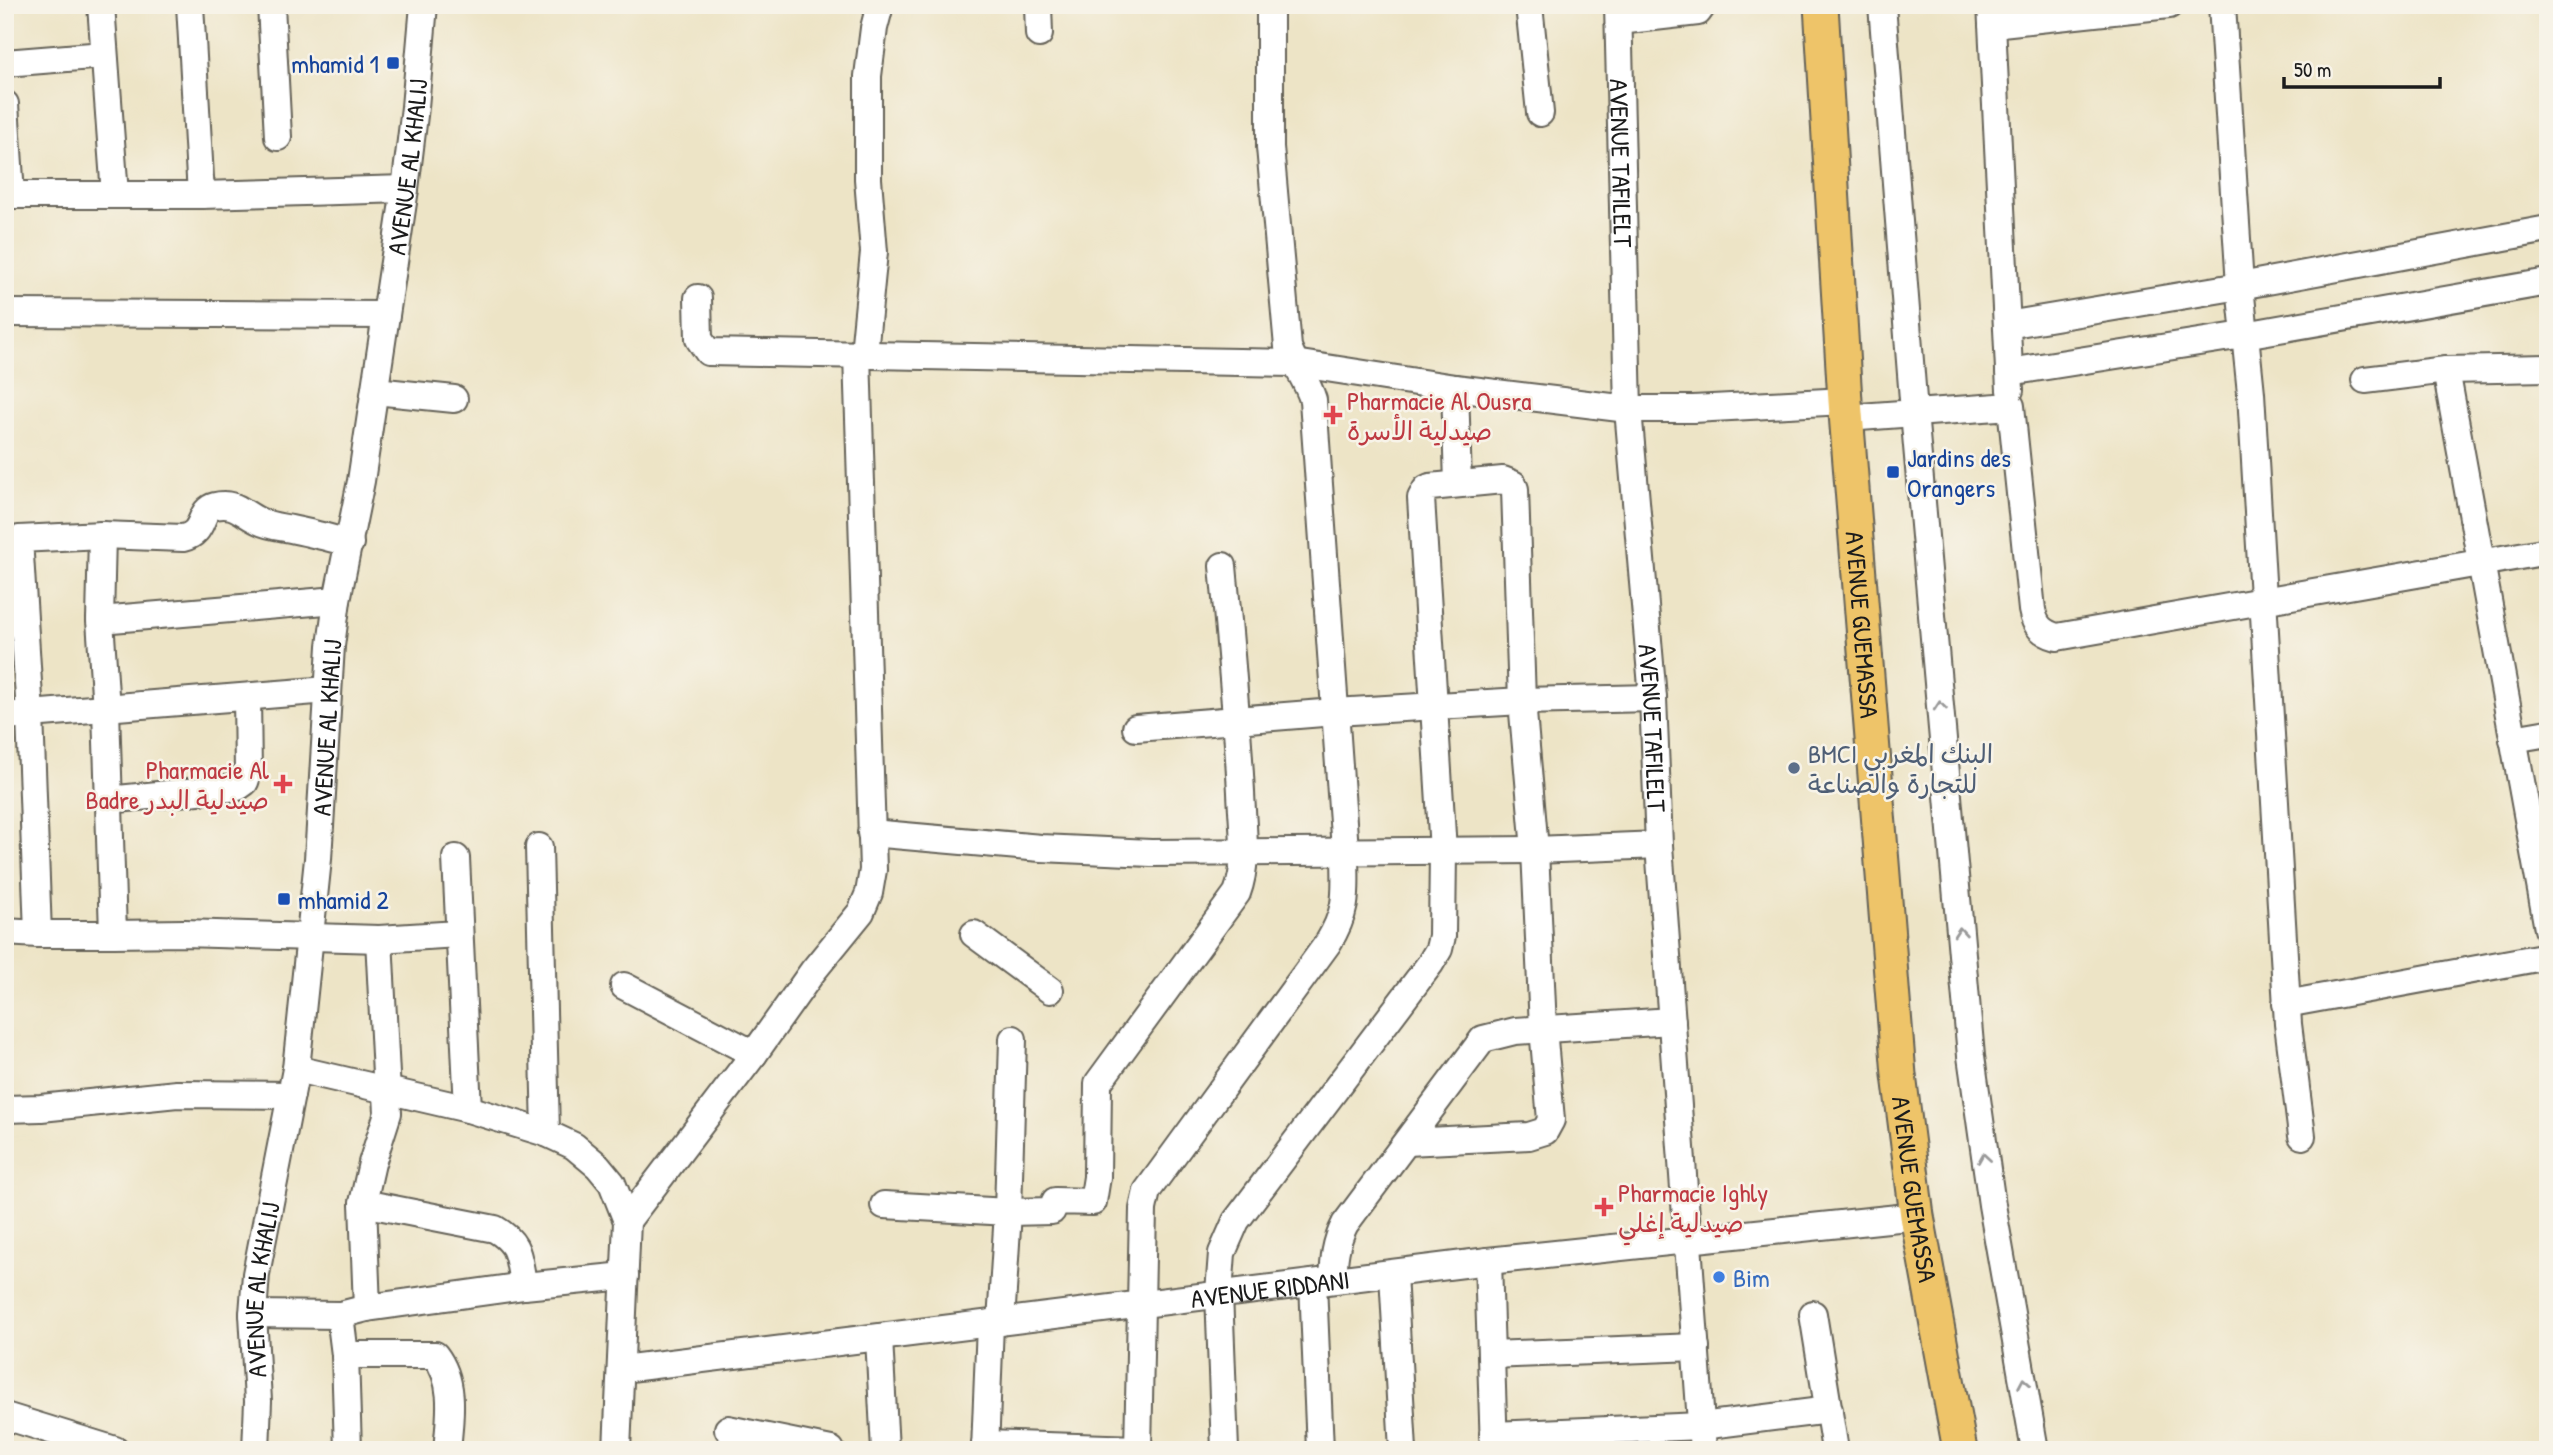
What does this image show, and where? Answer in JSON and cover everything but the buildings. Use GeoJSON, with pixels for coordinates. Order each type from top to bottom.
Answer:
{"type":"FeatureCollection","features":[{"type":"Feature","properties":{"kind":"main road","name":"AVENUE GUEMASSA"},"geometry":{"type":"LineString","coordinates":[[1821,5],[1846,410],[1895,1029],[1917,1216],[1960,1450]]}},
{"type":"Feature","properties":{"kind":"street"},"geometry":{"type":"LineString","coordinates":[[100,5],[115,195]]}},
{"type":"Feature","properties":{"kind":"street"},"geometry":{"type":"LineString","coordinates":[[190,5],[201,195]]}},
{"type":"Feature","properties":{"kind":"street"},"geometry":{"type":"LineString","coordinates":[[271,5],[278,137]]}},
{"type":"Feature","properties":{"kind":"street","name":"AVENUE AL KHALIJ"},"geometry":{"type":"LineString","coordinates":[[256,1450],[258,1401],[253,1314],[256,1274],[293,1082],[318,859],[328,690],[337,600],[350,543],[405,189],[424,5]]}},
{"type":"Feature","properties":{"kind":"street"},"geometry":{"type":"LineString","coordinates":[[627,1221],[754,1054],[813,971],[861,912],[869,893],[873,870],[860,354],[874,253],[868,179],[868,76],[880,5]]}},
{"type":"Feature","properties":{"kind":"street"},"geometry":{"type":"LineString","coordinates":[[1038,5],[1039,34]]}},
{"type":"Feature","properties":{"kind":"street"},"geometry":{"type":"LineString","coordinates":[[1013,1039],[1008,1212],[995,1323],[985,1447],[1138,1449],[1143,1209],[1147,1191],[1328,943],[1341,922],[1346,903],[1345,850],[1313,400],[1289,347],[1270,147],[1270,5]]}},
{"type":"Feature","properties":{"kind":"street"},"geometry":{"type":"LineString","coordinates":[[1529,5],[1540,113]]}},
{"type":"Feature","properties":{"kind":"street"},"geometry":{"type":"LineString","coordinates":[[1618,13],[1698,12],[1703,5]]}},
{"type":"Feature","properties":{"kind":"street"},"geometry":{"type":"LineString","coordinates":[[1882,5],[1914,412],[1971,1056],[1992,1205],[2035,1450]]}},
{"type":"Feature","properties":{"kind":"street"},"geometry":{"type":"LineString","coordinates":[[2169,5],[1992,15],[2011,406],[2032,610],[2040,629],[2048,634],[2067,636],[2548,551]]}},
{"type":"Feature","properties":{"kind":"street"},"geometry":{"type":"LineString","coordinates":[[2222,5],[2251,393],[2261,601],[2287,1004],[2302,1136]]}},
{"type":"Feature","properties":{"kind":"street","name":"AVENUE TAFILELT"},"geometry":{"type":"LineString","coordinates":[[1618,13],[1628,409],[1653,698],[1659,845],[1702,1438]]}},
{"type":"Feature","properties":{"kind":"street"},"geometry":{"type":"LineString","coordinates":[[5,63],[104,55]]}},
{"type":"Feature","properties":{"kind":"street"},"geometry":{"type":"LineString","coordinates":[[5,104],[8,195],[201,195],[405,189]]}},
{"type":"Feature","properties":{"kind":"street"},"geometry":{"type":"LineString","coordinates":[[2007,325],[2241,286],[2548,229]]}},
{"type":"Feature","properties":{"kind":"street"},"geometry":{"type":"LineString","coordinates":[[2010,372],[2245,335],[2548,282]]}},
{"type":"Feature","properties":{"kind":"street"},"geometry":{"type":"LineString","coordinates":[[698,298],[699,339],[708,352],[1294,363],[1455,388],[1628,409],[1914,412],[2011,406]]}},
{"type":"Feature","properties":{"kind":"street"},"geometry":{"type":"LineString","coordinates":[[5,313],[386,315]]}},
{"type":"Feature","properties":{"kind":"street"},"geometry":{"type":"LineString","coordinates":[[2365,380],[2446,370],[2548,368]]}},
{"type":"Feature","properties":{"kind":"street"},"geometry":{"type":"LineString","coordinates":[[2446,370],[2548,929]]}},
{"type":"Feature","properties":{"kind":"street"},"geometry":{"type":"LineString","coordinates":[[1455,388],[1458,484]]}},
{"type":"Feature","properties":{"kind":"street"},"geometry":{"type":"LineString","coordinates":[[375,391],[454,399]]}},
{"type":"Feature","properties":{"kind":"street"},"geometry":{"type":"LineString","coordinates":[[1225,1450],[1219,1293],[1222,1253],[1236,1221],[1439,949],[1443,923],[1443,851],[1420,504],[1426,489],[1503,480],[1513,484],[1515,489],[1521,701],[1535,850],[1551,1120],[1545,1131],[1529,1136],[1407,1142]]}},
{"type":"Feature","properties":{"kind":"street"},"geometry":{"type":"LineString","coordinates":[[38,934],[18,715],[12,540],[102,535],[183,538],[192,536],[199,530],[211,506],[230,504],[260,522],[350,543]]}},
{"type":"Feature","properties":{"kind":"street"},"geometry":{"type":"LineString","coordinates":[[102,535],[100,620],[106,709],[113,934]]}},
{"type":"Feature","properties":{"kind":"street"},"geometry":{"type":"LineString","coordinates":[[884,1205],[1008,1212],[1052,1211],[1055,1201],[1093,1202],[1097,1177],[1098,1083],[1237,893],[1242,878],[1244,852],[1237,721],[1223,566]]}},
{"type":"Feature","properties":{"kind":"street"},"geometry":{"type":"LineString","coordinates":[[100,620],[337,600]]}},
{"type":"Feature","properties":{"kind":"street"},"geometry":{"type":"LineString","coordinates":[[18,715],[328,690]]}},
{"type":"Feature","properties":{"kind":"street"},"geometry":{"type":"LineString","coordinates":[[108,800],[238,787],[245,782],[248,773],[247,697]]}},
{"type":"Feature","properties":{"kind":"street"},"geometry":{"type":"LineString","coordinates":[[1136,728],[1433,706],[1653,698]]}},
{"type":"Feature","properties":{"kind":"street"},"geometry":{"type":"LineString","coordinates":[[2513,738],[2548,733]]}},
{"type":"Feature","properties":{"kind":"street"},"geometry":{"type":"LineString","coordinates":[[872,833],[1055,849],[1151,853],[1535,850],[1659,845]]}},
{"type":"Feature","properties":{"kind":"street"},"geometry":{"type":"LineString","coordinates":[[538,847],[546,1133]]}},
{"type":"Feature","properties":{"kind":"street"},"geometry":{"type":"LineString","coordinates":[[456,858],[468,1109]]}},
{"type":"Feature","properties":{"kind":"street"},"geometry":{"type":"LineString","coordinates":[[5,932],[184,933],[379,939],[458,934]]}},
{"type":"Feature","properties":{"kind":"street"},"geometry":{"type":"LineString","coordinates":[[974,934],[1050,990]]}},
{"type":"Feature","properties":{"kind":"street"},"geometry":{"type":"LineString","coordinates":[[367,1308],[363,1203],[388,1113],[379,939]]}},
{"type":"Feature","properties":{"kind":"street"},"geometry":{"type":"LineString","coordinates":[[2287,1004],[2548,956]]}},
{"type":"Feature","properties":{"kind":"street"},"geometry":{"type":"LineString","coordinates":[[624,986],[754,1054]]}},
{"type":"Feature","properties":{"kind":"street"},"geometry":{"type":"LineString","coordinates":[[1320,1450],[1323,1282],[1339,1236],[1483,1039],[1494,1034],[1544,1028],[1672,1021]]}},
{"type":"Feature","properties":{"kind":"street"},"geometry":{"type":"LineString","coordinates":[[5,1109],[41,1108],[293,1082],[387,1089],[468,1109],[546,1133],[575,1146],[598,1166],[612,1183],[627,1221],[617,1450]]}},
{"type":"Feature","properties":{"kind":"street"},"geometry":{"type":"LineString","coordinates":[[363,1203],[495,1229],[516,1247],[524,1286]]}},
{"type":"Feature","properties":{"kind":"street","name":"AVENUE RIDDANI"},"geometry":{"type":"LineString","coordinates":[[622,1369],[1488,1261],[1917,1216]]}},
{"type":"Feature","properties":{"kind":"street"},"geometry":{"type":"LineString","coordinates":[[1488,1261],[1493,1442],[1702,1438],[1829,1410]]}},
{"type":"Feature","properties":{"kind":"street"},"geometry":{"type":"LineString","coordinates":[[1393,1274],[1403,1450]]}},
{"type":"Feature","properties":{"kind":"street"},"geometry":{"type":"LineString","coordinates":[[253,1314],[340,1315],[367,1308],[524,1286],[625,1276]]}},
{"type":"Feature","properties":{"kind":"street"},"geometry":{"type":"LineString","coordinates":[[1813,1314],[1835,1450]]}},
{"type":"Feature","properties":{"kind":"street"},"geometry":{"type":"LineString","coordinates":[[340,1315],[345,1355],[348,1450]]}},
{"type":"Feature","properties":{"kind":"street"},"geometry":{"type":"LineString","coordinates":[[879,1338],[885,1450]]}},
{"type":"Feature","properties":{"kind":"street"},"geometry":{"type":"LineString","coordinates":[[1491,1355],[1696,1347]]}},
{"type":"Feature","properties":{"kind":"street"},"geometry":{"type":"LineString","coordinates":[[345,1355],[435,1355],[444,1367],[452,1407],[447,1450]]}},
{"type":"Feature","properties":{"kind":"street"},"geometry":{"type":"LineString","coordinates":[[5,1416],[115,1450]]}},
{"type":"Feature","properties":{"kind":"street"},"geometry":{"type":"LineString","coordinates":[[728,1429],[831,1450]]}},
{"type":"Feature","properties":{"kind":"place","name":"mhamid 1"},"geometry":{"type":"Point","coordinates":[393,63]}},
{"type":"Feature","properties":{"kind":"place","name":"Pharmacie Al Ousra صيدلية الأسرة"},"geometry":{"type":"Point","coordinates":[1333,415]}},
{"type":"Feature","properties":{"kind":"place","name":"Jardins des Orangers"},"geometry":{"type":"Point","coordinates":[1893,472]}},
{"type":"Feature","properties":{"kind":"place","name":"BMCI البنك المغربي للتجارة والصناعة"},"geometry":{"type":"Point","coordinates":[1794,768]}},
{"type":"Feature","properties":{"kind":"place","name":"Pharmacie Al Badre صيدلية البدر"},"geometry":{"type":"Point","coordinates":[283,784]}},
{"type":"Feature","properties":{"kind":"place","name":"mhamid 2"},"geometry":{"type":"Point","coordinates":[284,899]}},
{"type":"Feature","properties":{"kind":"place","name":"Pharmacie Ighly صيدلية إغلي"},"geometry":{"type":"Point","coordinates":[1604,1207]}},
{"type":"Feature","properties":{"kind":"place","name":"Bim"},"geometry":{"type":"Point","coordinates":[1719,1277]}}]}
